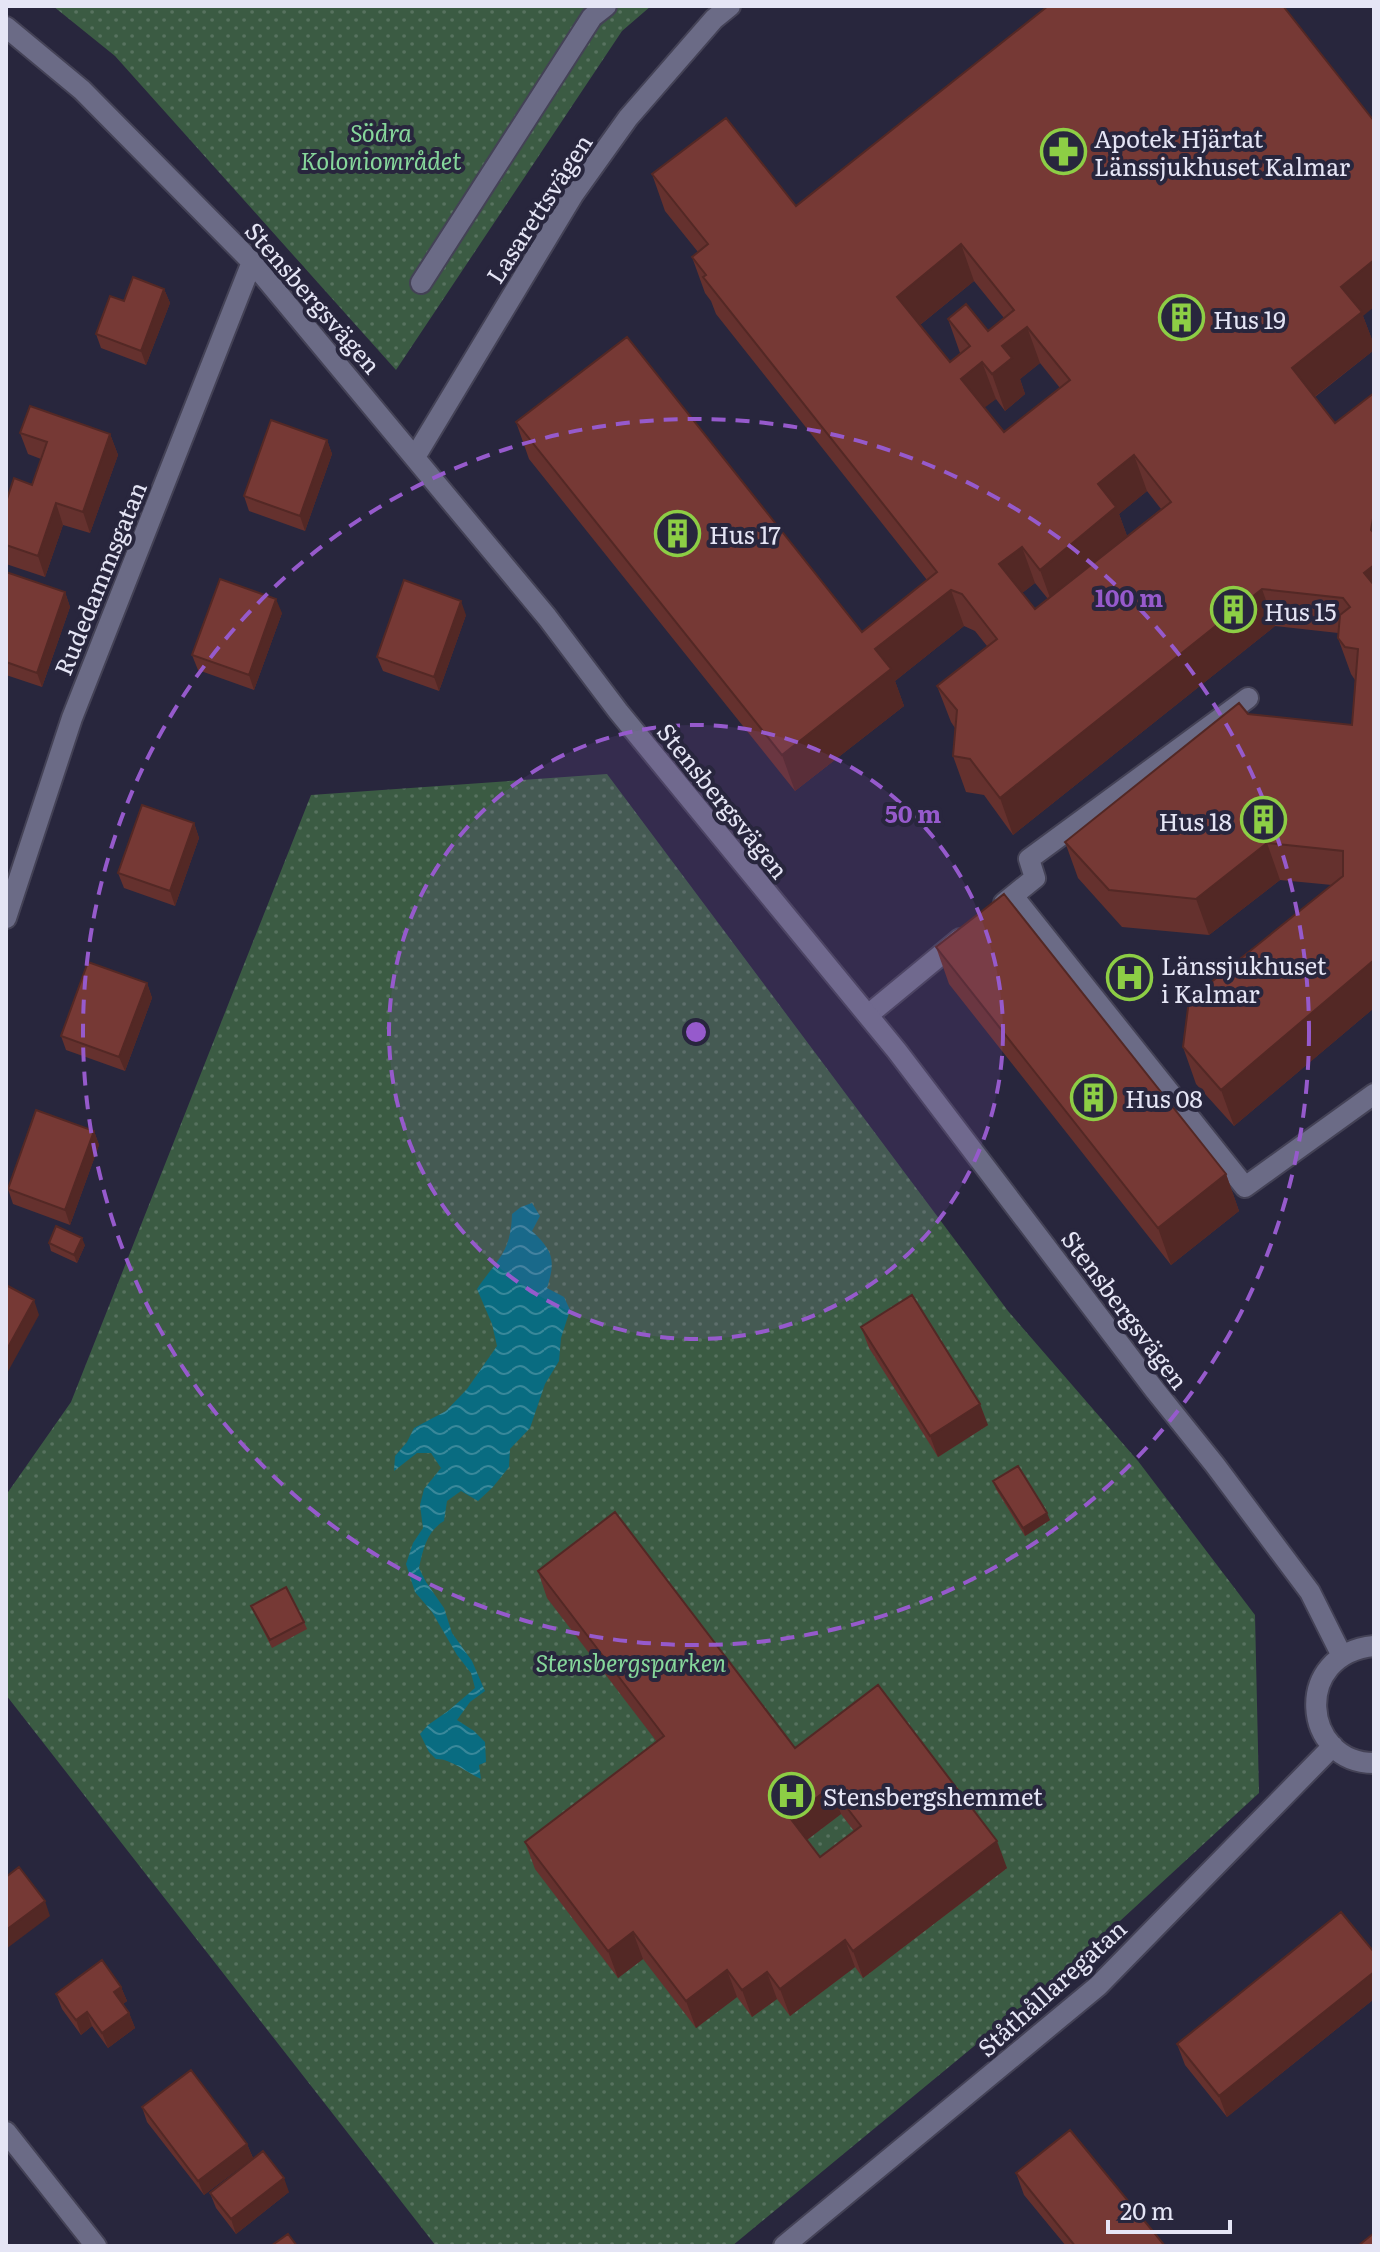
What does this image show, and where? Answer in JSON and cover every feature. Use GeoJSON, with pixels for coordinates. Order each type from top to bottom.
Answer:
{"type":"FeatureCollection","features":[{"type":"Feature","properties":{"kind":"street"},"geometry":{"type":"LineString","coordinates":[[421,283],[592,17],[606,6]]}},
{"type":"Feature","properties":{"kind":"street","name":"Lasarettsvägen"},"geometry":{"type":"LineString","coordinates":[[415,457],[573,195],[628,118],[714,19],[730,6]]}},
{"type":"Feature","properties":{"kind":"street","name":"Stensbergsvägen"},"geometry":{"type":"LineString","coordinates":[[6,27],[82,90],[252,262],[547,617],[618,711],[868,1015],[1215,1465],[1310,1592],[1342,1656]]}},
{"type":"Feature","properties":{"kind":"street","name":"Rudedammsgatan"},"geometry":{"type":"LineString","coordinates":[[6,918],[72,718],[252,262]]}},
{"type":"Feature","properties":{"kind":"street"},"geometry":{"type":"LineString","coordinates":[[868,1015],[1035,878],[1029,859],[1248,698]]}},
{"type":"Feature","properties":{"kind":"street"},"geometry":{"type":"LineString","coordinates":[[1013,896],[1245,1187],[1374,1094]]}},
{"type":"Feature","properties":{"kind":"street"},"geometry":{"type":"LineString","coordinates":[[1374,1646],[1342,1656],[1326,1671],[1316,1697],[1319,1724],[1333,1746],[1356,1760],[1374,1763]]}},
{"type":"Feature","properties":{"kind":"street","name":"Ståthållaregatan"},"geometry":{"type":"LineString","coordinates":[[784,2246],[1098,1986],[1333,1746]]}},
{"type":"Feature","properties":{"kind":"street"},"geometry":{"type":"LineString","coordinates":[[6,2132],[96,2246]]}},
{"type":"Feature","properties":{"kind":"green space","name":"Södra Koloniområdet"},"geometry":{"type":"Polygon","coordinates":[[[53,6],[651,6],[622,31],[396,370],[115,56],[53,6]]]}},
{"type":"Feature","properties":{"kind":"green space","name":"Stensbergsparken"},"geometry":{"type":"Polygon","coordinates":[[[607,774],[1008,1311],[1138,1461],[1255,1615],[1259,1793],[1070,1967],[732,2246],[436,2246],[6,1695],[6,1495],[71,1402],[311,795],[607,774]]]}},
{"type":"Feature","properties":{"kind":"water"},"geometry":{"type":"Polygon","coordinates":[[[532,1203],[540,1216],[532,1231],[551,1256],[547,1288],[564,1297],[570,1310],[561,1338],[559,1361],[545,1384],[530,1428],[510,1449],[509,1467],[478,1501],[461,1491],[447,1501],[444,1521],[430,1535],[419,1568],[444,1608],[452,1633],[472,1661],[485,1691],[470,1702],[457,1720],[485,1742],[486,1762],[479,1765],[481,1779],[453,1763],[436,1759],[420,1734],[475,1688],[471,1673],[432,1612],[415,1592],[406,1564],[413,1543],[423,1528],[420,1505],[424,1489],[441,1468],[431,1453],[417,1453],[394,1471],[395,1456],[414,1428],[446,1411],[467,1389],[497,1346],[492,1324],[477,1289],[506,1247],[512,1214],[532,1203]]]}},
{"type":"Feature","properties":{"kind":"building"},"geometry":{"type":"Polygon","coordinates":[[[1048,6],[1283,6],[1374,121],[1374,260],[1341,287],[1362,312],[1292,368],[1335,423],[1374,393],[1374,513],[1371,530],[1374,533],[1374,565],[1364,573],[1374,585],[1374,960],[1221,1090],[1183,1047],[1189,1000],[1343,876],[1343,851],[1267,843],[1196,899],[1109,890],[1065,842],[1239,703],[1248,714],[1352,725],[1358,649],[1345,647],[1338,638],[1340,615],[1350,607],[1343,598],[1262,589],[1000,798],[970,759],[953,756],[957,710],[937,686],[997,639],[962,594],[951,590],[875,649],[891,669],[782,755],[516,422],[627,337],[862,632],[937,572],[703,277],[706,275],[692,257],[708,244],[652,174],[726,118],[796,206],[1048,6]],[[961,244],[897,297],[950,362],[970,346],[948,319],[966,304],[988,331],[1014,310],[961,244]],[[1027,327],[1002,346],[1012,358],[992,374],[982,362],[961,379],[1004,432],[1070,380],[1027,327]],[[1134,455],[1098,484],[1116,507],[1040,570],[1022,547],[999,564],[1035,609],[1171,502],[1134,455]]]}},
{"type":"Feature","properties":{"kind":"building"},"geometry":{"type":"Polygon","coordinates":[[[133,277],[164,289],[141,351],[96,334],[110,296],[124,301],[133,277]]]}},
{"type":"Feature","properties":{"kind":"building"},"geometry":{"type":"Polygon","coordinates":[[[30,406],[110,434],[83,512],[56,503],[38,556],[6,545],[6,502],[14,478],[32,485],[47,442],[20,433],[30,406]]]}},
{"type":"Feature","properties":{"kind":"building"},"geometry":{"type":"Polygon","coordinates":[[[271,420],[327,440],[300,516],[244,496],[271,420]]]}},
{"type":"Feature","properties":{"kind":"building"},"geometry":{"type":"Polygon","coordinates":[[[6,572],[65,592],[37,673],[6,662],[6,572]]]}},
{"type":"Feature","properties":{"kind":"building"},"geometry":{"type":"Polygon","coordinates":[[[220,579],[276,599],[249,675],[192,655],[220,579]]]}},
{"type":"Feature","properties":{"kind":"building"},"geometry":{"type":"Polygon","coordinates":[[[404,580],[461,601],[434,677],[377,657],[404,580]]]}},
{"type":"Feature","properties":{"kind":"building"},"geometry":{"type":"Polygon","coordinates":[[[142,805],[194,823],[170,891],[118,873],[142,805]]]}},
{"type":"Feature","properties":{"kind":"building","name":"Hus 08"},"geometry":{"type":"Polygon","coordinates":[[[1004,894],[1226,1174],[1158,1228],[936,947],[1004,894]]]}},
{"type":"Feature","properties":{"kind":"building"},"geometry":{"type":"Polygon","coordinates":[[[88,962],[147,983],[119,1057],[61,1036],[88,962]]]}},
{"type":"Feature","properties":{"kind":"building"},"geometry":{"type":"Polygon","coordinates":[[[36,1110],[94,1131],[65,1210],[8,1189],[36,1110]]]}},
{"type":"Feature","properties":{"kind":"building"},"geometry":{"type":"Polygon","coordinates":[[[56,1226],[82,1238],[74,1255],[49,1243],[56,1226]]]}},
{"type":"Feature","properties":{"kind":"building"},"geometry":{"type":"Polygon","coordinates":[[[6,1285],[34,1300],[6,1351],[6,1285]]]}},
{"type":"Feature","properties":{"kind":"building"},"geometry":{"type":"Polygon","coordinates":[[[912,1295],[980,1404],[930,1436],[861,1327],[912,1295]]]}},
{"type":"Feature","properties":{"kind":"building"},"geometry":{"type":"Polygon","coordinates":[[[1018,1466],[1047,1513],[1023,1528],[993,1481],[1018,1466]]]}},
{"type":"Feature","properties":{"kind":"building","name":"Stensbergshemmet"},"geometry":{"type":"Polygon","coordinates":[[[615,1512],[795,1748],[878,1685],[997,1841],[853,1951],[845,1940],[780,1989],[767,1972],[742,1990],[727,1970],[686,2001],[633,1932],[608,1951],[525,1842],[664,1736],[538,1571],[615,1512]],[[831,1787],[790,1818],[820,1857],[861,1826],[831,1787]]]}},
{"type":"Feature","properties":{"kind":"building"},"geometry":{"type":"Polygon","coordinates":[[[286,1587],[304,1622],[270,1640],[251,1606],[286,1587]]]}},
{"type":"Feature","properties":{"kind":"building"},"geometry":{"type":"Polygon","coordinates":[[[19,1867],[45,1901],[6,1930],[6,1877],[19,1867]]]}},
{"type":"Feature","properties":{"kind":"building"},"geometry":{"type":"Polygon","coordinates":[[[1341,1912],[1374,1952],[1374,1972],[1219,2096],[1177,2044],[1341,1912]]]}},
{"type":"Feature","properties":{"kind":"building"},"geometry":{"type":"Polygon","coordinates":[[[102,1960],[121,1987],[114,1992],[129,2013],[102,2033],[87,2012],[76,2020],[56,1994],[102,1960]]]}},
{"type":"Feature","properties":{"kind":"building"},"geometry":{"type":"Polygon","coordinates":[[[191,2070],[247,2144],[198,2181],[142,2107],[191,2070]]]}},
{"type":"Feature","properties":{"kind":"building"},"geometry":{"type":"Polygon","coordinates":[[[1070,2130],[1165,2246],[1075,2246],[1016,2173],[1070,2130]]]}},
{"type":"Feature","properties":{"kind":"building"},"geometry":{"type":"Polygon","coordinates":[[[263,2151],[284,2178],[231,2219],[210,2193],[263,2151]]]}},
{"type":"Feature","properties":{"kind":"building"},"geometry":{"type":"Polygon","coordinates":[[[1374,2233],[1374,2246],[1358,2246],[1374,2233]]]}},
{"type":"Feature","properties":{"kind":"building"},"geometry":{"type":"Polygon","coordinates":[[[288,2234],[297,2246],[271,2246],[288,2234]]]}},
{"type":"Feature","properties":{"kind":"place","name":"Apotek Hjärtat Länssjukhuset Kalmar"},"geometry":{"type":"Point","coordinates":[1063,151]}},
{"type":"Feature","properties":{"kind":"place","name":"Hus 19"},"geometry":{"type":"Point","coordinates":[1182,318]}},
{"type":"Feature","properties":{"kind":"place","name":"Hus 17"},"geometry":{"type":"Point","coordinates":[678,533]}},
{"type":"Feature","properties":{"kind":"place","name":"Hus 15"},"geometry":{"type":"Point","coordinates":[1233,610]}},
{"type":"Feature","properties":{"kind":"place","name":"Hus 18"},"geometry":{"type":"Point","coordinates":[1263,820]}},
{"type":"Feature","properties":{"kind":"place","name":"Länssjukhuset i Kalmar"},"geometry":{"type":"Point","coordinates":[1130,978]}},
{"type":"Feature","properties":{"kind":"place","name":"Hus 08"},"geometry":{"type":"Point","coordinates":[1094,1097]}},
{"type":"Feature","properties":{"kind":"place","name":"Stensbergshemmet"},"geometry":{"type":"Point","coordinates":[792,1795]}}]}
